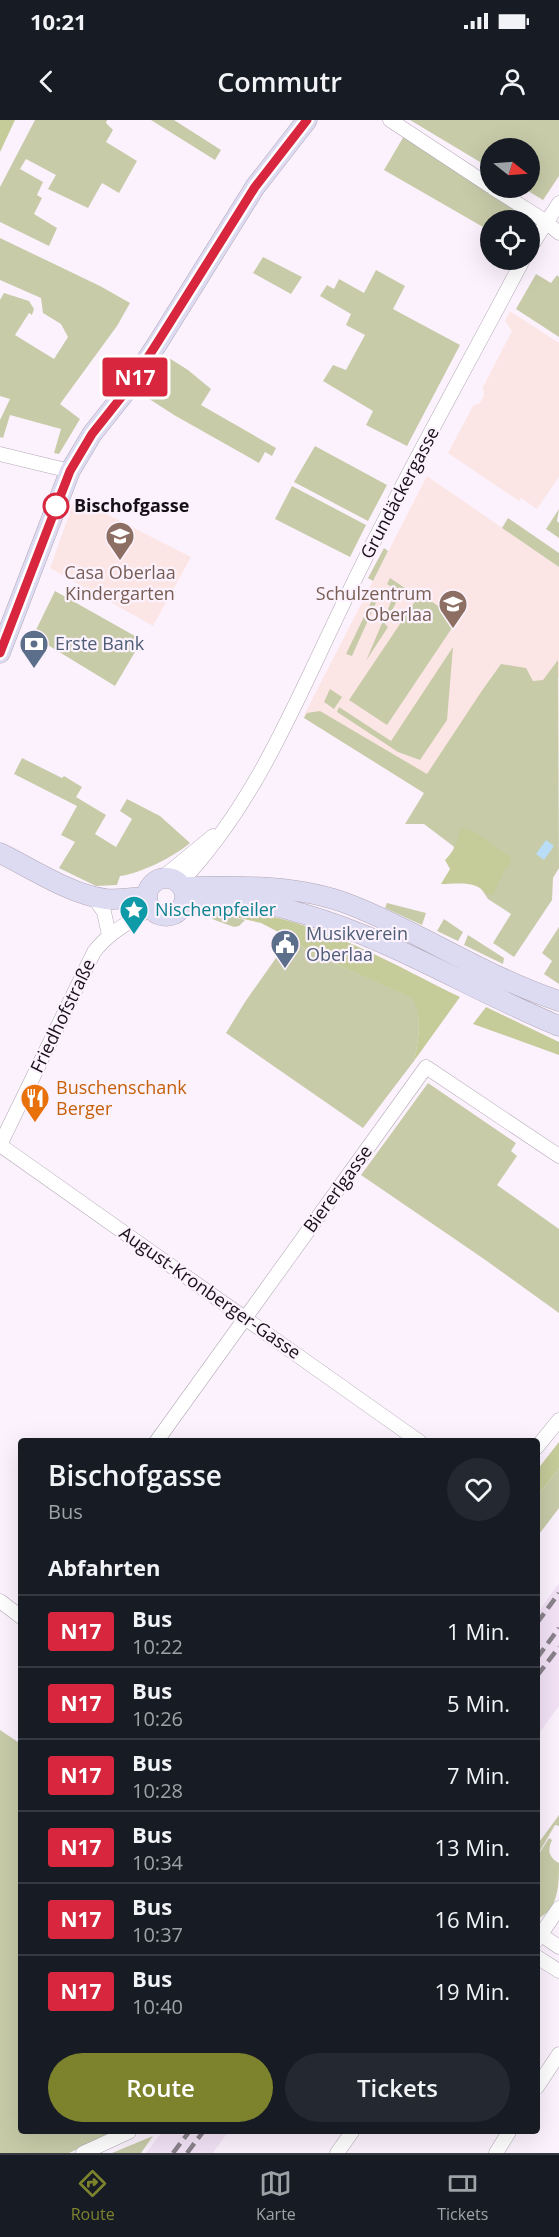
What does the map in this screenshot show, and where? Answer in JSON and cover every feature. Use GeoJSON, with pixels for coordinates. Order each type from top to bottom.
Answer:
{"type":"FeatureCollection","features":[{"type":"Feature","properties":{"kind":"main road"},"geometry":{"type":"LineString","coordinates":[[0,653],[70,471],[92,434],[127,390],[255,187],[307,120]]}},
{"type":"Feature","properties":{"kind":"main road"},"geometry":{"type":"LineString","coordinates":[[0,853],[59,883],[94,897],[149,902]]}},
{"type":"Feature","properties":{"kind":"main road"},"geometry":{"type":"LineString","coordinates":[[177,889],[177,913],[160,915],[149,902],[149,888],[155,882],[177,889],[207,900],[239,899],[329,921],[408,952],[502,1001],[559,1026]]}},
{"type":"Feature","properties":{"kind":"main road"},"geometry":{"type":"LineString","coordinates":[[177,889],[210,886],[268,888],[321,896],[350,904],[481,967],[559,1000]]}},
{"type":"Feature","properties":{"kind":"street"},"geometry":{"type":"LineString","coordinates":[[390,120],[480,179]]}},
{"type":"Feature","properties":{"kind":"street"},"geometry":{"type":"LineString","coordinates":[[509,198],[559,233]]}},
{"type":"Feature","properties":{"kind":"street"},"geometry":{"type":"LineString","coordinates":[[540,232],[559,203]]}},
{"type":"Feature","properties":{"kind":"street","name":"Grundäckergasse"},"geometry":{"type":"LineString","coordinates":[[177,889],[244,802],[264,766],[346,597],[518,270]]}},
{"type":"Feature","properties":{"kind":"street"},"geometry":{"type":"LineString","coordinates":[[0,454],[70,471]]}},
{"type":"Feature","properties":{"kind":"street","name":"Grundäckergasse"},"geometry":{"type":"LineString","coordinates":[[177,889],[206,855],[228,823]]}},
{"type":"Feature","properties":{"kind":"street"},"geometry":{"type":"LineString","coordinates":[[206,855],[203,877],[210,886]]}},
{"type":"Feature","properties":{"kind":"street"},"geometry":{"type":"LineString","coordinates":[[94,897],[104,912],[109,936]]}},
{"type":"Feature","properties":{"kind":"street","name":"Friedhofstraße"},"geometry":{"type":"LineString","coordinates":[[0,1145],[94,952],[149,902]]}},
{"type":"Feature","properties":{"kind":"street","name":"Biererlgasse"},"geometry":{"type":"LineString","coordinates":[[159,1438],[426,1067],[559,1156]]}},
{"type":"Feature","properties":{"kind":"street","name":"August-Kronberger-Gasse"},"geometry":{"type":"LineString","coordinates":[[0,1145],[414,1438]]}},
{"type":"Feature","properties":{"kind":"street"},"geometry":{"type":"LineString","coordinates":[[540,1443],[559,1420]]}},
{"type":"Feature","properties":{"kind":"street"},"geometry":{"type":"LineString","coordinates":[[0,1601],[18,1615]]}},
{"type":"Feature","properties":{"kind":"street"},"geometry":{"type":"LineString","coordinates":[[540,1933],[559,1908]]}},
{"type":"Feature","properties":{"kind":"street"},"geometry":{"type":"LineString","coordinates":[[540,1937],[559,1947]]}},
{"type":"Feature","properties":{"kind":"street"},"geometry":{"type":"LineString","coordinates":[[540,1958],[559,1971]]}},
{"type":"Feature","properties":{"kind":"street"},"geometry":{"type":"LineString","coordinates":[[540,2082],[559,2054]]}},
{"type":"Feature","properties":{"kind":"street"},"geometry":{"type":"LineString","coordinates":[[83,2153],[125,2134]]}},
{"type":"Feature","properties":{"kind":"street"},"geometry":{"type":"LineString","coordinates":[[337,2153],[351,2134]]}},
{"type":"Feature","properties":{"kind":"street"},"geometry":{"type":"LineString","coordinates":[[496,2153],[506,2135]]}},
{"type":"Feature","properties":{"kind":"shaded area"},"geometry":{"type":"Polygon","coordinates":[[[510,311],[559,343],[559,477],[537,509],[521,498],[519,501],[448,453],[473,406],[480,403],[484,395],[483,387],[512,331],[505,321],[510,311]]]}},
{"type":"Feature","properties":{"kind":"shaded area","name":"Schulzentrum Oberlaa"},"geometry":{"type":"Polygon","coordinates":[[[427,476],[559,567],[559,677],[424,793],[303,717],[427,476]]]}},
{"type":"Feature","properties":{"kind":"shaded area","name":"Casa Oberlaa Kindergarten"},"geometry":{"type":"Polygon","coordinates":[[[75,498],[191,557],[153,626],[50,568],[75,498]]]}},
{"type":"Feature","properties":{"kind":"shaded area"},"geometry":{"type":"Polygon","coordinates":[[[559,1583],[559,1706],[540,1732],[540,1610],[559,1583]]]}},
{"type":"Feature","properties":{"kind":"shaded area"},"geometry":{"type":"Polygon","coordinates":[[[160,2134],[227,2134],[213,2153],[146,2153],[160,2134]]]}},
{"type":"Feature","properties":{"kind":"green space"},"geometry":{"type":"Polygon","coordinates":[[[0,120],[15,120],[0,152],[0,120]]]}},
{"type":"Feature","properties":{"kind":"green space"},"geometry":{"type":"Polygon","coordinates":[[[35,120],[107,120],[106,123],[113,130],[106,142],[137,161],[119,193],[102,183],[88,208],[48,189],[56,175],[26,159],[20,169],[43,182],[37,195],[42,198],[34,214],[57,228],[49,246],[0,222],[0,187],[35,120]]]}},
{"type":"Feature","properties":{"kind":"green space"},"geometry":{"type":"Polygon","coordinates":[[[151,120],[174,120],[221,150],[215,160],[151,120]]]}},
{"type":"Feature","properties":{"kind":"green space"},"geometry":{"type":"Polygon","coordinates":[[[410,120],[559,120],[559,176],[543,200],[540,198],[540,138],[480,138],[480,162],[410,120]]]}},
{"type":"Feature","properties":{"kind":"green space"},"geometry":{"type":"Polygon","coordinates":[[[404,136],[480,185],[480,198],[499,198],[516,210],[480,210],[480,225],[384,170],[404,136]]]}},
{"type":"Feature","properties":{"kind":"green space"},"geometry":{"type":"Polygon","coordinates":[[[0,238],[130,303],[117,326],[60,404],[80,419],[59,454],[54,453],[61,429],[10,415],[3,438],[0,437],[0,420],[10,399],[0,396],[0,300],[4,293],[29,301],[34,309],[32,315],[29,313],[15,335],[54,359],[68,337],[61,324],[43,313],[41,298],[0,280],[0,238]]]}},
{"type":"Feature","properties":{"kind":"green space"},"geometry":{"type":"Polygon","coordinates":[[[263,257],[302,277],[291,294],[253,273],[263,257]]]}},
{"type":"Feature","properties":{"kind":"green space"},"geometry":{"type":"Polygon","coordinates":[[[376,270],[405,286],[393,309],[460,345],[407,446],[366,425],[373,411],[323,381],[333,365],[346,370],[365,335],[346,325],[351,314],[320,296],[327,285],[334,289],[339,279],[364,293],[376,270]]]}},
{"type":"Feature","properties":{"kind":"green space"},"geometry":{"type":"Polygon","coordinates":[[[536,274],[551,283],[557,275],[559,277],[559,337],[516,309],[536,274]]]}},
{"type":"Feature","properties":{"kind":"green space"},"geometry":{"type":"Polygon","coordinates":[[[169,358],[211,389],[201,405],[276,448],[272,456],[265,452],[259,463],[140,393],[169,358]]]}},
{"type":"Feature","properties":{"kind":"green space"},"geometry":{"type":"Polygon","coordinates":[[[315,446],[387,485],[368,521],[294,482],[315,446]]]}},
{"type":"Feature","properties":{"kind":"green space"},"geometry":{"type":"Polygon","coordinates":[[[292,486],[366,525],[350,557],[275,519],[292,486]]]}},
{"type":"Feature","properties":{"kind":"green space"},"geometry":{"type":"Polygon","coordinates":[[[559,509],[557,521],[559,538],[546,529],[559,509]]]}},
{"type":"Feature","properties":{"kind":"green space"},"geometry":{"type":"Polygon","coordinates":[[[508,518],[559,553],[559,567],[502,528],[508,518]]]}},
{"type":"Feature","properties":{"kind":"green space"},"geometry":{"type":"Polygon","coordinates":[[[384,548],[388,551],[373,581],[368,578],[384,548]]]}},
{"type":"Feature","properties":{"kind":"green space"},"geometry":{"type":"Polygon","coordinates":[[[390,578],[411,592],[408,597],[401,593],[385,624],[388,627],[366,661],[396,590],[387,584],[390,578]]]}},
{"type":"Feature","properties":{"kind":"green space"},"geometry":{"type":"Polygon","coordinates":[[[55,591],[142,640],[115,686],[33,636],[55,591]]]}},
{"type":"Feature","properties":{"kind":"green space"},"geometry":{"type":"Polygon","coordinates":[[[420,594],[458,619],[387,725],[349,700],[420,594]]]}},
{"type":"Feature","properties":{"kind":"green space"},"geometry":{"type":"Polygon","coordinates":[[[374,596],[378,598],[352,656],[346,654],[374,596]]]}},
{"type":"Feature","properties":{"kind":"green space"},"geometry":{"type":"Polygon","coordinates":[[[453,647],[447,720],[420,760],[398,752],[337,712],[339,707],[391,741],[453,647]]]}},
{"type":"Feature","properties":{"kind":"green space"},"geometry":{"type":"Polygon","coordinates":[[[558,660],[559,868],[553,878],[552,900],[514,957],[493,943],[511,914],[488,899],[453,846],[424,824],[405,824],[424,793],[304,718],[307,713],[320,711],[427,774],[501,664],[526,668],[533,681],[543,680],[558,660]]]}},
{"type":"Feature","properties":{"kind":"green space"},"geometry":{"type":"Polygon","coordinates":[[[330,689],[342,697],[334,709],[324,702],[330,689]]]}},
{"type":"Feature","properties":{"kind":"green space"},"geometry":{"type":"Polygon","coordinates":[[[22,758],[62,778],[64,776],[82,787],[76,797],[106,815],[95,834],[116,847],[132,819],[120,811],[127,799],[160,816],[190,843],[157,864],[120,876],[117,885],[96,886],[59,868],[75,842],[61,835],[77,806],[14,774],[22,758]]]}},
{"type":"Feature","properties":{"kind":"green space"},"geometry":{"type":"Polygon","coordinates":[[[460,828],[479,835],[509,855],[511,863],[505,869],[493,895],[472,885],[441,884],[450,869],[445,860],[456,845],[460,828]]]}},
{"type":"Feature","properties":{"kind":"green space"},"geometry":{"type":"Polygon","coordinates":[[[387,903],[426,913],[422,925],[385,908],[387,903]]]}},
{"type":"Feature","properties":{"kind":"green space"},"geometry":{"type":"Polygon","coordinates":[[[219,909],[231,910],[230,916],[245,920],[239,926],[234,927],[212,919],[219,909]]]}},
{"type":"Feature","properties":{"kind":"green space"},"geometry":{"type":"Polygon","coordinates":[[[231,910],[292,921],[321,931],[377,955],[460,997],[414,1061],[419,1020],[412,998],[313,954],[290,938],[261,923],[230,916],[231,910]]]}},
{"type":"Feature","properties":{"kind":"green space"},"geometry":{"type":"Polygon","coordinates":[[[444,919],[463,932],[458,941],[437,931],[444,919]]]}},
{"type":"Feature","properties":{"kind":"green space"},"geometry":{"type":"Polygon","coordinates":[[[559,927],[559,984],[544,974],[552,961],[542,953],[559,927]]]}},
{"type":"Feature","properties":{"kind":"green space"},"geometry":{"type":"Polygon","coordinates":[[[468,935],[504,958],[503,964],[464,945],[468,935]]]}},
{"type":"Feature","properties":{"kind":"green space"},"geometry":{"type":"Polygon","coordinates":[[[290,938],[313,954],[413,998],[416,1005],[419,1029],[414,1061],[363,1128],[226,1033],[290,938]]]}},
{"type":"Feature","properties":{"kind":"green space"},"geometry":{"type":"Polygon","coordinates":[[[486,1007],[559,1042],[559,1055],[473,1024],[486,1007]]]}},
{"type":"Feature","properties":{"kind":"green space"},"geometry":{"type":"Polygon","coordinates":[[[428,1083],[516,1143],[511,1151],[517,1156],[497,1185],[559,1229],[559,1313],[361,1175],[428,1083]]]}},
{"type":"Feature","properties":{"kind":"green space"},"geometry":{"type":"Polygon","coordinates":[[[559,1442],[559,1469],[540,1492],[540,1466],[559,1442]]]}},
{"type":"Feature","properties":{"kind":"green space"},"geometry":{"type":"Polygon","coordinates":[[[559,1469],[559,1508],[540,1533],[540,1492],[559,1469]]]}},
{"type":"Feature","properties":{"kind":"green space"},"geometry":{"type":"Polygon","coordinates":[[[0,1730],[18,1742],[18,2134],[111,2134],[69,2153],[0,2153],[0,1730]]]}},
{"type":"Feature","properties":{"kind":"green space"},"geometry":{"type":"Polygon","coordinates":[[[559,1815],[559,1826],[555,1825],[540,1851],[540,1841],[559,1815]]]}},
{"type":"Feature","properties":{"kind":"green space"},"geometry":{"type":"Polygon","coordinates":[[[549,1838],[552,1840],[550,1853],[559,1863],[558,1888],[554,1903],[540,1917],[540,1852],[549,1838]]]}},
{"type":"Feature","properties":{"kind":"green space"},"geometry":{"type":"Polygon","coordinates":[[[153,2136],[141,2153],[112,2153],[153,2136]]]}},
{"type":"Feature","properties":{"kind":"water"},"geometry":{"type":"Polygon","coordinates":[[[546,840],[554,846],[544,860],[536,854],[546,840]]]}},
{"type":"Feature","properties":{"kind":"railway"},"geometry":{"type":"LineString","coordinates":[[540,1619],[559,1593]]}},
{"type":"Feature","properties":{"kind":"railway"},"geometry":{"type":"LineString","coordinates":[[540,1654],[559,1628]]}},
{"type":"Feature","properties":{"kind":"railway"},"geometry":{"type":"LineString","coordinates":[[540,1672],[559,1647]]}},
{"type":"Feature","properties":{"kind":"railway"},"geometry":{"type":"LineString","coordinates":[[173,2153],[187,2134]]}},
{"type":"Feature","properties":{"kind":"railway"},"geometry":{"type":"LineString","coordinates":[[187,2153],[201,2134]]}},
{"type":"Feature","properties":{"kind":"bus line","name":"N17"},"geometry":{"type":"LineString","coordinates":[[0,653],[70,471],[92,434],[127,390],[255,187],[307,120]]}},
{"type":"Feature","properties":{"kind":"place","name":"Bischofgasse"},"geometry":{"type":"Point","coordinates":[56,506]}},
{"type":"Feature","properties":{"kind":"place","name":"Casa Oberlaa Kindergarten"},"geometry":{"type":"Point","coordinates":[120,562]}},
{"type":"Feature","properties":{"kind":"place","name":"Schulzentrum Oberlaa"},"geometry":{"type":"Point","coordinates":[453,630]}},
{"type":"Feature","properties":{"kind":"place","name":"Erste Bank"},"geometry":{"type":"Point","coordinates":[34,670]}},
{"type":"Feature","properties":{"kind":"place","name":"Nischenpfeiler"},"geometry":{"type":"Point","coordinates":[134,936]}},
{"type":"Feature","properties":{"kind":"place","name":"Musikverein Oberlaa"},"geometry":{"type":"Point","coordinates":[285,970]}},
{"type":"Feature","properties":{"kind":"place","name":"Buschenschank Berger"},"geometry":{"type":"Point","coordinates":[35,1124]}}]}
